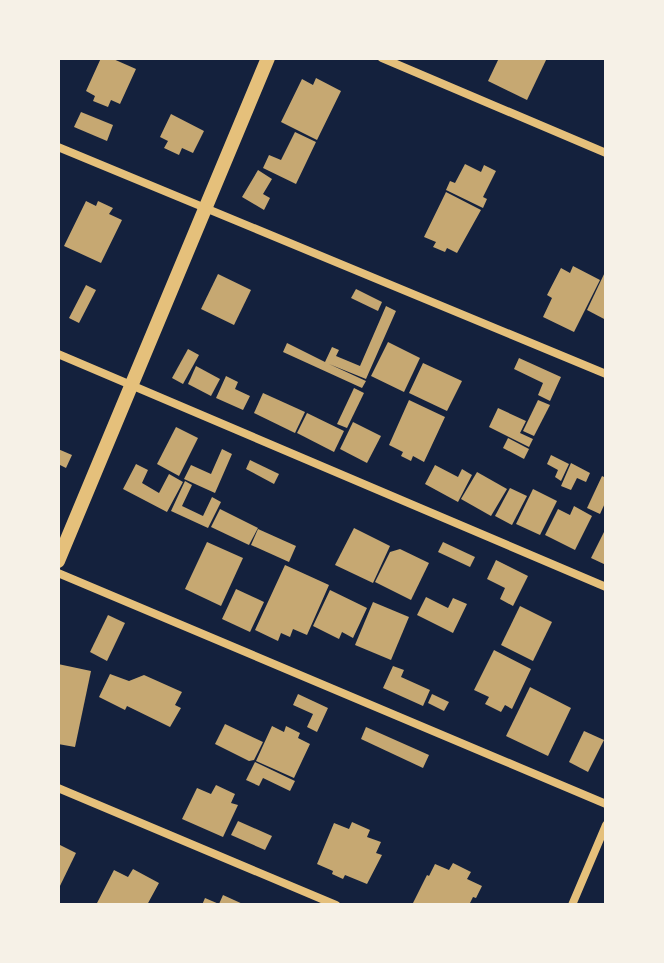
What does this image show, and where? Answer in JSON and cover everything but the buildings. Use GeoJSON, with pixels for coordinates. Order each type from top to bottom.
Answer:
{"type":"FeatureCollection","features":[{"type":"Feature","properties":{"kind":"main road"},"geometry":{"type":"LineString","coordinates":[[58,561],[268,58]]}},
{"type":"Feature","properties":{"kind":"street"},"geometry":{"type":"LineString","coordinates":[[382,58],[606,153]]}},
{"type":"Feature","properties":{"kind":"street"},"geometry":{"type":"LineString","coordinates":[[58,147],[606,374]]}},
{"type":"Feature","properties":{"kind":"street"},"geometry":{"type":"LineString","coordinates":[[58,354],[606,587]]}},
{"type":"Feature","properties":{"kind":"street"},"geometry":{"type":"LineString","coordinates":[[58,573],[606,804]]}},
{"type":"Feature","properties":{"kind":"street"},"geometry":{"type":"LineString","coordinates":[[58,788],[336,905]]}},
{"type":"Feature","properties":{"kind":"street"},"geometry":{"type":"LineString","coordinates":[[572,905],[606,825]]}}]}
